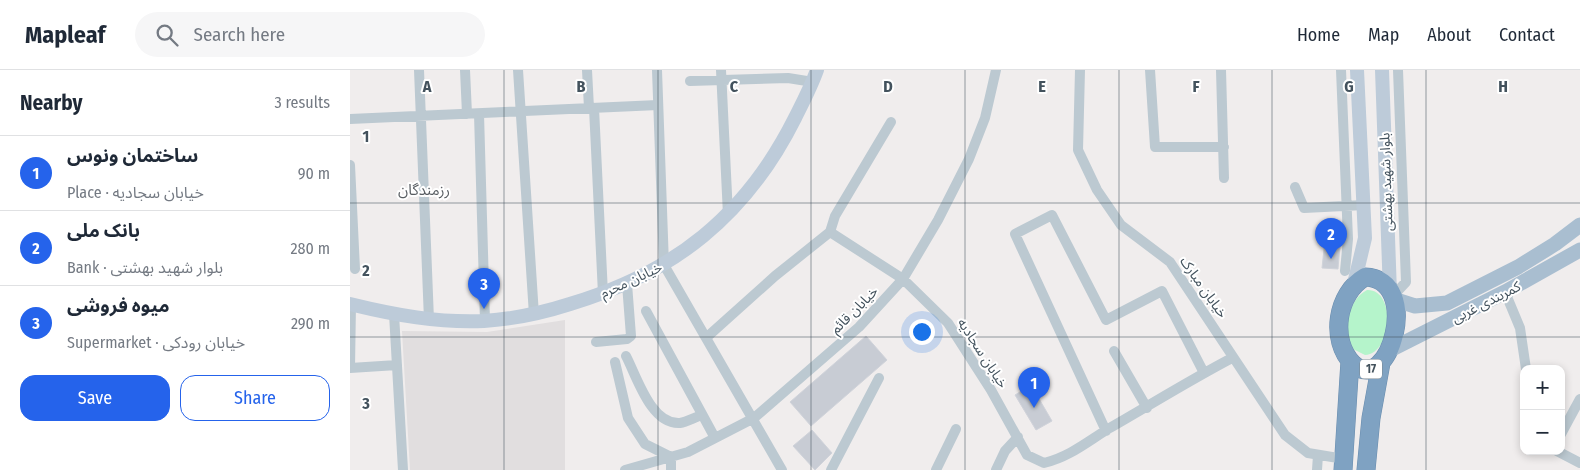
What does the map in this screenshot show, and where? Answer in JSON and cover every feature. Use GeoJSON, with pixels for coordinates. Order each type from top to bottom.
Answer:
{"type":"FeatureCollection","features":[{"type":"Feature","properties":{"kind":"highway"},"geometry":{"type":"LineString","coordinates":[[1349,277],[1376,278],[1385,286],[1391,296]]}},
{"type":"Feature","properties":{"kind":"highway","name":"17"},"geometry":{"type":"LineString","coordinates":[[1349,277],[1339,322],[1340,339],[1354,366],[1370,369],[1385,356]]}},
{"type":"Feature","properties":{"kind":"highway","name":"17"},"geometry":{"type":"LineString","coordinates":[[1366,470],[1371,418],[1385,356],[1396,325],[1391,296]]}},
{"type":"Feature","properties":{"kind":"highway","name":"17"},"geometry":{"type":"LineString","coordinates":[[1344,464],[1350,360]]}},
{"type":"Feature","properties":{"kind":"main road","name":"کمربندی غربی"},"geometry":{"type":"LineString","coordinates":[[1391,296],[1400,303],[1428,307],[1447,303],[1525,262],[1580,225]]}},
{"type":"Feature","properties":{"kind":"main road","name":"کمربندی غربی"},"geometry":{"type":"LineString","coordinates":[[1385,356],[1580,250]]}},
{"type":"Feature","properties":{"kind":"main road"},"geometry":{"type":"LineString","coordinates":[[1483,284],[1479,294],[1488,301]]}},
{"type":"Feature","properties":{"kind":"street"},"geometry":{"type":"LineString","coordinates":[[419,70],[429,320]]}},
{"type":"Feature","properties":{"kind":"street"},"geometry":{"type":"LineString","coordinates":[[465,70],[467,114]]}},
{"type":"Feature","properties":{"kind":"street"},"geometry":{"type":"LineString","coordinates":[[518,70],[534,315]]}},
{"type":"Feature","properties":{"kind":"street"},"geometry":{"type":"LineString","coordinates":[[588,70],[604,294]]}},
{"type":"Feature","properties":{"kind":"street"},"geometry":{"type":"LineString","coordinates":[[656,70],[664,266],[754,418],[782,470]]}},
{"type":"Feature","properties":{"kind":"street"},"geometry":{"type":"LineString","coordinates":[[721,70],[728,215]]}},
{"type":"Feature","properties":{"kind":"street","name":"خیابان قائم"},"geometry":{"type":"LineString","coordinates":[[625,470],[688,452],[754,418],[859,327],[903,279],[938,220],[969,158],[985,118],[996,70]]}},
{"type":"Feature","properties":{"kind":"street","name":"خیابان مبارک"},"geometry":{"type":"LineString","coordinates":[[1080,70],[1078,150],[1097,190],[1121,225],[1170,262],[1228,346],[1232,358],[1285,435],[1308,453],[1344,464]]}},
{"type":"Feature","properties":{"kind":"street"},"geometry":{"type":"LineString","coordinates":[[1150,70],[1155,147],[1224,147]]}},
{"type":"Feature","properties":{"kind":"street"},"geometry":{"type":"LineString","coordinates":[[1221,70],[1224,178]]}},
{"type":"Feature","properties":{"kind":"street"},"geometry":{"type":"LineString","coordinates":[[1341,70],[1349,277]]}},
{"type":"Feature","properties":{"kind":"street","name":"بلوار شهید بهشتی"},"geometry":{"type":"LineString","coordinates":[[1349,277],[1365,238],[1357,70]]}},
{"type":"Feature","properties":{"kind":"street","name":"بلوار شهید بهشتی"},"geometry":{"type":"LineString","coordinates":[[1382,70],[1391,296]]}},
{"type":"Feature","properties":{"kind":"street"},"geometry":{"type":"LineString","coordinates":[[1391,296],[1406,282],[1398,70]]}},
{"type":"Feature","properties":{"kind":"street"},"geometry":{"type":"LineString","coordinates":[[690,81],[721,82],[788,74],[815,76]]}},
{"type":"Feature","properties":{"kind":"street","name":"خیابان محرم"},"geometry":{"type":"LineString","coordinates":[[350,304],[429,320],[485,321],[534,315],[604,294],[664,266],[684,252],[728,215],[764,172],[780,149],[815,76]]}},
{"type":"Feature","properties":{"kind":"street"},"geometry":{"type":"LineString","coordinates":[[350,119],[658,105]]}},
{"type":"Feature","properties":{"kind":"street"},"geometry":{"type":"LineString","coordinates":[[478,114],[485,321]]}},
{"type":"Feature","properties":{"kind":"street"},"geometry":{"type":"LineString","coordinates":[[707,338],[787,266],[830,232],[835,216],[891,122]]}},
{"type":"Feature","properties":{"kind":"street"},"geometry":{"type":"LineString","coordinates":[[350,165],[355,269]]}},
{"type":"Feature","properties":{"kind":"street"},"geometry":{"type":"LineString","coordinates":[[1295,187],[1304,208],[1364,205]]}},
{"type":"Feature","properties":{"kind":"street"},"geometry":{"type":"LineString","coordinates":[[1106,431],[1015,234],[1052,215],[1106,320],[1162,291],[1204,373]]}},
{"type":"Feature","properties":{"kind":"street","name":"خیابان سجادیه"},"geometry":{"type":"LineString","coordinates":[[830,232],[903,279],[948,323],[1028,455],[1044,464],[1060,460],[1232,358]]}},
{"type":"Feature","properties":{"kind":"street"},"geometry":{"type":"LineString","coordinates":[[596,342],[627,339],[631,336],[627,284]]}},
{"type":"Feature","properties":{"kind":"street"},"geometry":{"type":"LineString","coordinates":[[1505,292],[1520,328],[1525,365]]}},
{"type":"Feature","properties":{"kind":"street"},"geometry":{"type":"LineString","coordinates":[[350,304],[350,368],[397,365]]}},
{"type":"Feature","properties":{"kind":"street"},"geometry":{"type":"LineString","coordinates":[[646,311],[716,438]]}},
{"type":"Feature","properties":{"kind":"street"},"geometry":{"type":"LineString","coordinates":[[394,314],[402,470]]}},
{"type":"Feature","properties":{"kind":"street"},"geometry":{"type":"LineString","coordinates":[[1114,351],[1147,408]]}},
{"type":"Feature","properties":{"kind":"street"},"geometry":{"type":"LineString","coordinates":[[626,356],[653,411],[668,421],[680,423],[702,414]]}},
{"type":"Feature","properties":{"kind":"street"},"geometry":{"type":"LineString","coordinates":[[614,362],[628,418],[645,444],[671,457],[671,470]]}},
{"type":"Feature","properties":{"kind":"street"},"geometry":{"type":"LineString","coordinates":[[831,470],[879,378]]}},
{"type":"Feature","properties":{"kind":"street"},"geometry":{"type":"LineString","coordinates":[[1565,427],[1580,399]]}},
{"type":"Feature","properties":{"kind":"street"},"geometry":{"type":"LineString","coordinates":[[936,470],[956,429]]}},
{"type":"Feature","properties":{"kind":"street"},"geometry":{"type":"LineString","coordinates":[[996,470],[1005,451],[1018,436]]}},
{"type":"Feature","properties":{"kind":"street"},"geometry":{"type":"LineString","coordinates":[[1317,470],[1318,455]]}},
{"type":"Feature","properties":{"kind":"street"},"geometry":{"type":"LineString","coordinates":[[1565,455],[1580,463]]}},
{"type":"Feature","properties":{"kind":"shaded area"},"geometry":{"type":"Polygon","coordinates":[[[565,320],[565,470],[410,470],[402,331],[487,332],[565,320]]]}},
{"type":"Feature","properties":{"kind":"green space"},"geometry":{"type":"Polygon","coordinates":[[[1367,290],[1376,292],[1383,299],[1387,321],[1386,333],[1381,344],[1374,352],[1365,355],[1353,349],[1348,333],[1348,324],[1351,308],[1360,295],[1367,290]]]}},
{"type":"Feature","properties":{"kind":"building"},"geometry":{"type":"Polygon","coordinates":[[[1341,233],[1338,269],[1322,268],[1324,249],[1320,234],[1341,233]]]}},
{"type":"Feature","properties":{"kind":"building"},"geometry":{"type":"Polygon","coordinates":[[[866,336],[887,360],[811,426],[790,402],[866,336]]]}},
{"type":"Feature","properties":{"kind":"building"},"geometry":{"type":"Polygon","coordinates":[[[1031,385],[1052,421],[1036,430],[1015,395],[1031,385]]]}},
{"type":"Feature","properties":{"kind":"building"},"geometry":{"type":"Polygon","coordinates":[[[812,430],[832,453],[815,470],[793,446],[812,430]]]}},
{"type":"Feature","properties":{"kind":"place","name":"بانک ملی"},"geometry":{"type":"Point","coordinates":[1331,259]}},
{"type":"Feature","properties":{"kind":"place","name":"میوه فروشی"},"geometry":{"type":"Point","coordinates":[484,309]}},
{"type":"Feature","properties":{"kind":"place","name":"ساختمان ونوس"},"geometry":{"type":"Point","coordinates":[1034,408]}},
{"type":"Feature","properties":{"kind":"district","name":"رزمندگان"},"geometry":{"type":"Point","coordinates":[424,190]}}]}
